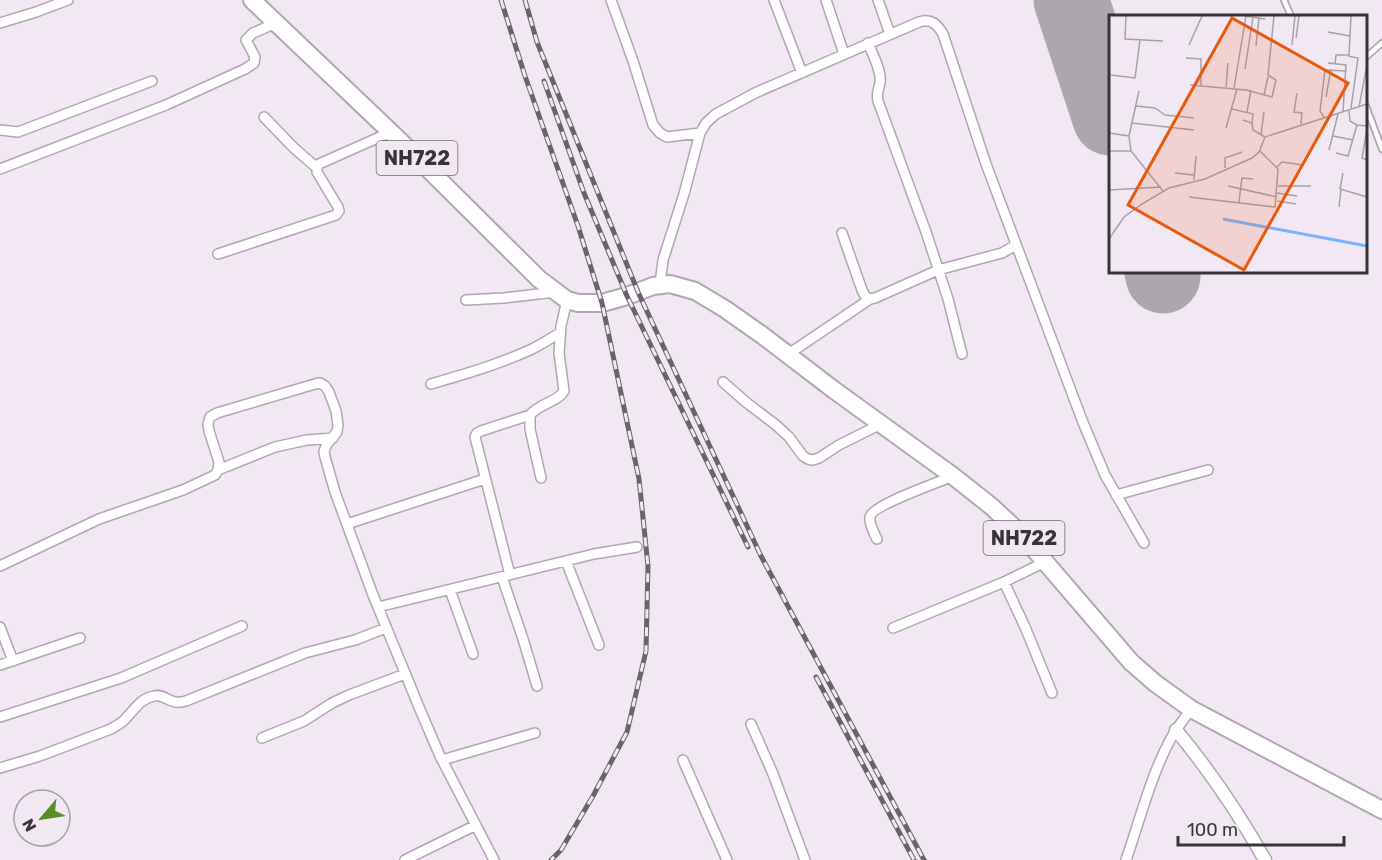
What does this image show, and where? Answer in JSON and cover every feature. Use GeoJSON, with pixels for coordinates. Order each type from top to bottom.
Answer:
{"type":"FeatureCollection","features":[{"type":"Feature","properties":{"kind":"highway","name":"NH722"},"geometry":{"type":"LineString","coordinates":[[252,0],[391,132],[539,279],[561,296]]}},
{"type":"Feature","properties":{"kind":"highway","name":"NH722"},"geometry":{"type":"LineString","coordinates":[[660,284],[682,287],[708,298],[762,335],[991,506],[1022,536],[1131,662],[1155,683],[1191,709],[1382,810]]}},
{"type":"Feature","properties":{"kind":"highway"},"geometry":{"type":"LineString","coordinates":[[561,296],[578,303],[602,303],[660,284]]}},
{"type":"Feature","properties":{"kind":"street"},"geometry":{"type":"LineString","coordinates":[[0,22],[68,0]]}},
{"type":"Feature","properties":{"kind":"street"},"geometry":{"type":"LineString","coordinates":[[611,0],[653,125],[667,137],[700,134]]}},
{"type":"Feature","properties":{"kind":"street"},"geometry":{"type":"LineString","coordinates":[[774,0],[801,73]]}},
{"type":"Feature","properties":{"kind":"street"},"geometry":{"type":"LineString","coordinates":[[826,0],[844,54]]}},
{"type":"Feature","properties":{"kind":"street"},"geometry":{"type":"LineString","coordinates":[[878,0],[890,34]]}},
{"type":"Feature","properties":{"kind":"street"},"geometry":{"type":"LineString","coordinates":[[660,284],[663,260],[700,134],[706,123],[716,114],[755,93],[890,34],[926,20],[932,21],[943,34],[986,164],[1085,429],[1105,475],[1144,543]]}},
{"type":"Feature","properties":{"kind":"street"},"geometry":{"type":"LineString","coordinates":[[0,169],[166,105],[245,69],[254,63],[255,57],[246,40],[253,33],[276,23]]}},
{"type":"Feature","properties":{"kind":"street"},"geometry":{"type":"LineString","coordinates":[[868,43],[880,75],[876,95],[911,188],[948,299],[962,354]]}},
{"type":"Feature","properties":{"kind":"street"},"geometry":{"type":"LineString","coordinates":[[0,130],[18,132],[152,81]]}},
{"type":"Feature","properties":{"kind":"street"},"geometry":{"type":"LineString","coordinates":[[218,254],[336,215],[339,211],[317,168],[264,117]]}},
{"type":"Feature","properties":{"kind":"street"},"geometry":{"type":"LineString","coordinates":[[317,168],[319,164],[391,132]]}},
{"type":"Feature","properties":{"kind":"street"},"geometry":{"type":"LineString","coordinates":[[842,233],[862,290],[870,299]]}},
{"type":"Feature","properties":{"kind":"street"},"geometry":{"type":"LineString","coordinates":[[788,355],[870,299],[938,270],[1002,253],[1016,245]]}},
{"type":"Feature","properties":{"kind":"street"},"geometry":{"type":"LineString","coordinates":[[466,300],[561,296],[559,353],[564,385],[563,394],[540,406],[530,415],[477,433],[475,437],[506,576],[537,686]]}},
{"type":"Feature","properties":{"kind":"street"},"geometry":{"type":"LineString","coordinates":[[431,384],[512,357],[560,333]]}},
{"type":"Feature","properties":{"kind":"street"},"geometry":{"type":"LineString","coordinates":[[723,382],[776,425],[808,459],[819,458],[881,424]]}},
{"type":"Feature","properties":{"kind":"street"},"geometry":{"type":"LineString","coordinates":[[0,566],[99,519],[183,490],[215,475],[219,462],[208,424],[210,417],[217,413],[303,386],[320,383],[326,386],[336,411],[338,425],[337,432],[324,451],[347,524],[378,607],[442,760],[494,860]]}},
{"type":"Feature","properties":{"kind":"street"},"geometry":{"type":"LineString","coordinates":[[530,415],[530,429],[541,478]]}},
{"type":"Feature","properties":{"kind":"street"},"geometry":{"type":"LineString","coordinates":[[218,470],[275,447],[307,440],[333,438]]}},
{"type":"Feature","properties":{"kind":"street"},"geometry":{"type":"LineString","coordinates":[[1116,495],[1208,470]]}},
{"type":"Feature","properties":{"kind":"street"},"geometry":{"type":"LineString","coordinates":[[877,539],[870,518],[876,509],[953,476]]}},
{"type":"Feature","properties":{"kind":"street"},"geometry":{"type":"LineString","coordinates":[[347,524],[485,479]]}},
{"type":"Feature","properties":{"kind":"street"},"geometry":{"type":"LineString","coordinates":[[378,607],[594,554],[637,547]]}},
{"type":"Feature","properties":{"kind":"street"},"geometry":{"type":"LineString","coordinates":[[566,561],[599,645]]}},
{"type":"Feature","properties":{"kind":"street"},"geometry":{"type":"LineString","coordinates":[[893,628],[1004,582],[1045,562]]}},
{"type":"Feature","properties":{"kind":"street"},"geometry":{"type":"LineString","coordinates":[[1004,582],[1052,693]]}},
{"type":"Feature","properties":{"kind":"street"},"geometry":{"type":"LineString","coordinates":[[450,590],[473,654]]}},
{"type":"Feature","properties":{"kind":"street"},"geometry":{"type":"LineString","coordinates":[[0,717],[121,678],[242,626]]}},
{"type":"Feature","properties":{"kind":"street"},"geometry":{"type":"LineString","coordinates":[[0,627],[13,660]]}},
{"type":"Feature","properties":{"kind":"street"},"geometry":{"type":"LineString","coordinates":[[0,768],[40,756],[111,729],[150,697],[162,696],[173,703],[179,703],[305,653],[343,644],[387,628]]}},
{"type":"Feature","properties":{"kind":"street"},"geometry":{"type":"LineString","coordinates":[[0,665],[80,638]]}},
{"type":"Feature","properties":{"kind":"street"},"geometry":{"type":"LineString","coordinates":[[262,738],[304,721],[349,695],[405,674]]}},
{"type":"Feature","properties":{"kind":"street"},"geometry":{"type":"LineString","coordinates":[[1126,860],[1154,777],[1169,742],[1191,709]]}},
{"type":"Feature","properties":{"kind":"street"},"geometry":{"type":"LineString","coordinates":[[751,724],[773,774],[805,860]]}},
{"type":"Feature","properties":{"kind":"street"},"geometry":{"type":"LineString","coordinates":[[1176,730],[1212,776],[1265,860]]}},
{"type":"Feature","properties":{"kind":"street"},"geometry":{"type":"LineString","coordinates":[[442,760],[535,733]]}},
{"type":"Feature","properties":{"kind":"street"},"geometry":{"type":"LineString","coordinates":[[683,760],[727,860]]}},
{"type":"Feature","properties":{"kind":"street"},"geometry":{"type":"LineString","coordinates":[[405,860],[476,825]]}},
{"type":"Feature","properties":{"kind":"lane"},"geometry":{"type":"LineString","coordinates":[[1284,0],[1292,15]]}},
{"type":"Feature","properties":{"kind":"lane"},"geometry":{"type":"LineString","coordinates":[[1367,55],[1382,43]]}},
{"type":"Feature","properties":{"kind":"lane"},"geometry":{"type":"LineString","coordinates":[[1367,111],[1382,149]]}},
{"type":"Feature","properties":{"kind":"runway"},"geometry":{"type":"LineString","coordinates":[[1071,0],[1109,115]]}},
{"type":"Feature","properties":{"kind":"railway"},"geometry":{"type":"LineString","coordinates":[[501,0],[602,303],[639,479],[648,566],[646,651],[627,732],[561,850],[551,860]]}},
{"type":"Feature","properties":{"kind":"railway"},"geometry":{"type":"LineString","coordinates":[[525,0],[537,42],[638,292],[761,556],[924,860]]}},
{"type":"Feature","properties":{"kind":"railway"},"geometry":{"type":"LineString","coordinates":[[544,81],[584,193],[627,296],[748,547]]}},
{"type":"Feature","properties":{"kind":"railway"},"geometry":{"type":"LineString","coordinates":[[816,677],[914,860]]}}]}
